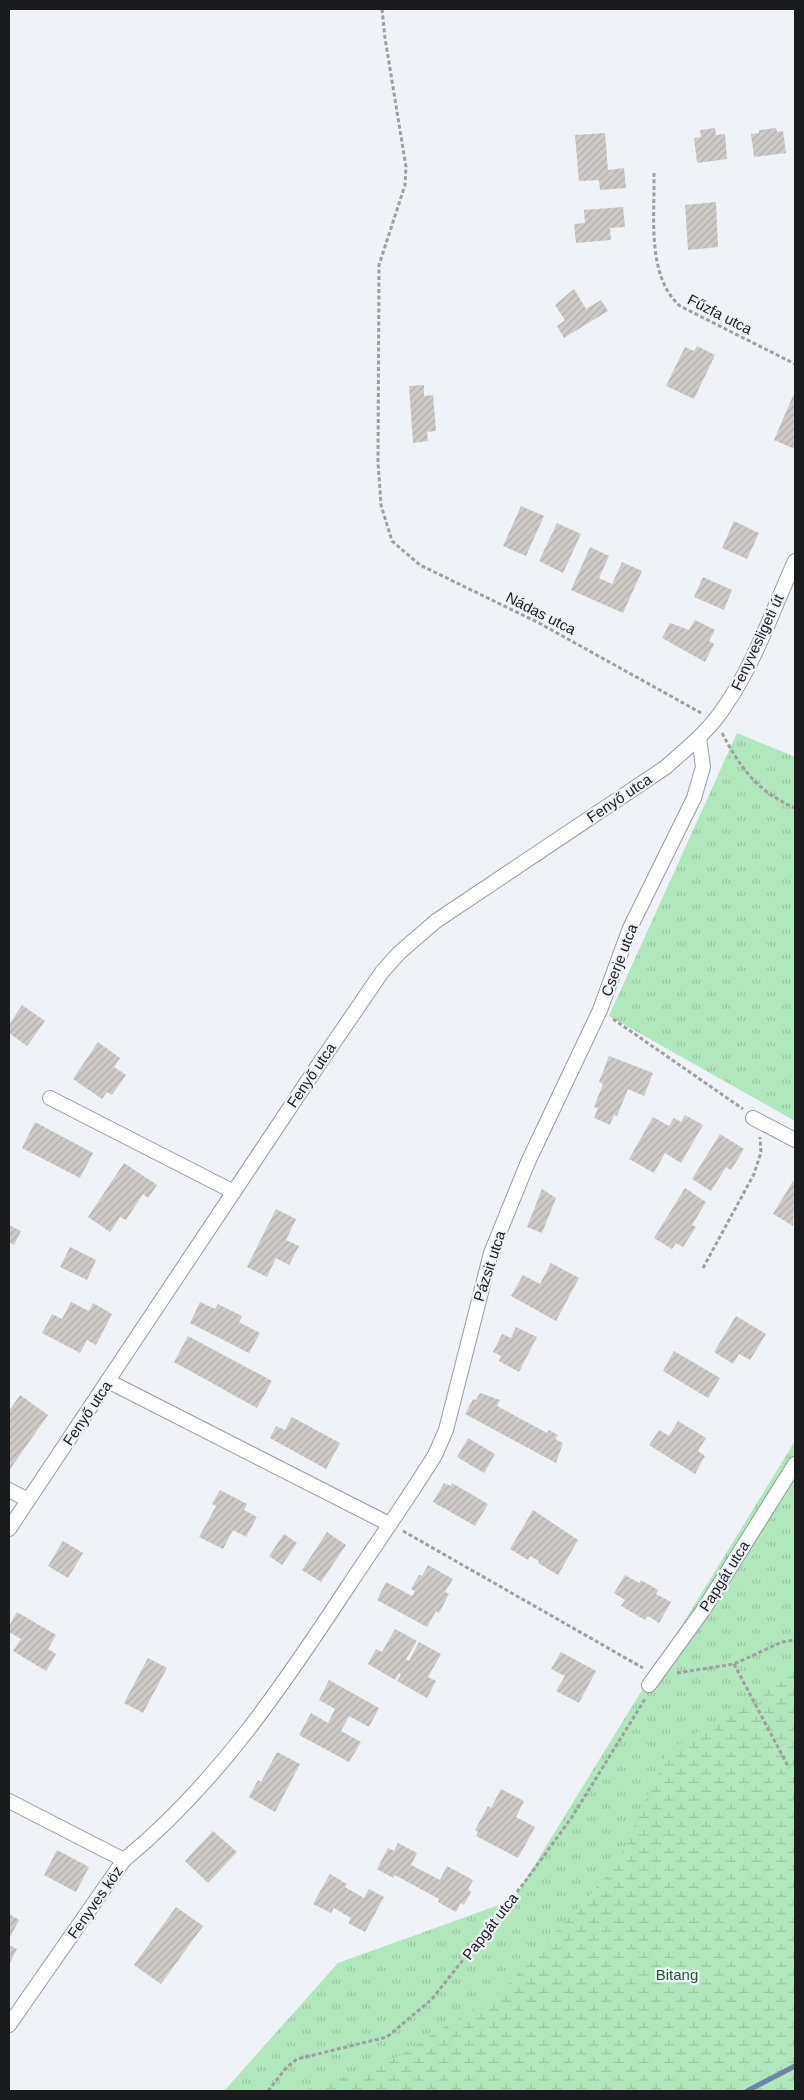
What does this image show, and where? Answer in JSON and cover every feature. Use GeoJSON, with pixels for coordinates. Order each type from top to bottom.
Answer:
{"type":"FeatureCollection","features":[{"type":"Feature","properties":{"kind":"street","name":"Fenyvesligeti út"},"geometry":{"type":"LineString","coordinates":[[715,720],[739,684],[795,561]]}},
{"type":"Feature","properties":{"kind":"street","name":"Fenyő utca"},"geometry":{"type":"LineString","coordinates":[[9,1528],[366,994],[399,953],[458,906],[666,767],[715,720]]}},
{"type":"Feature","properties":{"kind":"street","name":"Cserje utca"},"geometry":{"type":"LineString","coordinates":[[600,1010],[630,928],[700,781],[704,766],[698,738]]}},
{"type":"Feature","properties":{"kind":"street","name":"Pázsit utca"},"geometry":{"type":"LineString","coordinates":[[124,1860],[154,1836],[196,1791],[257,1720],[288,1678],[435,1455],[446,1430],[491,1253],[528,1162],[600,1010]]}},
{"type":"Feature","properties":{"kind":"street"},"geometry":{"type":"LineString","coordinates":[[50,1098],[234,1192]]}},
{"type":"Feature","properties":{"kind":"street"},"geometry":{"type":"LineString","coordinates":[[753,1118],[795,1140]]}},
{"type":"Feature","properties":{"kind":"street"},"geometry":{"type":"LineString","coordinates":[[108,1381],[389,1524]]}},
{"type":"Feature","properties":{"kind":"street","name":"Papgát utca"},"geometry":{"type":"LineString","coordinates":[[652,1681],[704,1609],[795,1464]]}},
{"type":"Feature","properties":{"kind":"street"},"geometry":{"type":"LineString","coordinates":[[9,1490],[28,1500]]}},
{"type":"Feature","properties":{"kind":"street","name":"Fenyves köz"},"geometry":{"type":"LineString","coordinates":[[9,1801],[124,1860],[9,2025]]}},
{"type":"Feature","properties":{"kind":"path","name":"Nádas utca"},"geometry":{"type":"LineString","coordinates":[[382,9],[406,167],[405,185],[379,265],[378,462],[381,505],[392,541],[420,565],[539,623],[715,720]]}},
{"type":"Feature","properties":{"kind":"path","name":"Fűzfa utca"},"geometry":{"type":"LineString","coordinates":[[654,173],[657,267],[663,285],[672,299],[680,306],[795,364]]}},
{"type":"Feature","properties":{"kind":"path"},"geometry":{"type":"LineString","coordinates":[[715,720],[735,758],[753,782],[795,808]]}},
{"type":"Feature","properties":{"kind":"path","name":"Cserje utca"},"geometry":{"type":"LineString","coordinates":[[600,1010],[735,1101],[753,1118],[760,1138],[762,1152],[754,1174],[703,1268]]}},
{"type":"Feature","properties":{"kind":"path"},"geometry":{"type":"LineString","coordinates":[[389,1524],[636,1662],[645,1670],[652,1681],[734,1664],[782,1642],[795,1640]]}},
{"type":"Feature","properties":{"kind":"path"},"geometry":{"type":"LineString","coordinates":[[734,1664],[789,1768]]}},
{"type":"Feature","properties":{"kind":"path","name":"Papgát utca"},"geometry":{"type":"LineString","coordinates":[[268,2091],[286,2068],[297,2059],[387,2037],[432,2000],[524,1883],[572,1817],[646,1698],[652,1681]]}},
{"type":"Feature","properties":{"kind":"green space"},"geometry":{"type":"Polygon","coordinates":[[[737,733],[795,757],[795,1121],[609,1016],[737,733]]]}},
{"type":"Feature","properties":{"kind":"green space"},"geometry":{"type":"Polygon","coordinates":[[[795,1441],[795,2091],[224,2091],[338,1963],[513,1900],[795,1441]]]}},
{"type":"Feature","properties":{"kind":"green space","name":"Bitang"},"geometry":{"type":"Polygon","coordinates":[[[795,1670],[795,2091],[306,2091],[315,2085],[383,2066],[503,1990],[616,1866],[668,1751],[795,1670]]]}},
{"type":"Feature","properties":{"kind":"building"},"geometry":{"type":"Polygon","coordinates":[[[715,128],[716,135],[725,134],[727,159],[697,163],[694,138],[701,137],[700,130],[715,128]]]}},
{"type":"Feature","properties":{"kind":"building"},"geometry":{"type":"Polygon","coordinates":[[[776,128],[777,132],[783,131],[786,153],[754,157],[751,134],[759,133],[759,130],[776,128]]]}},
{"type":"Feature","properties":{"kind":"building"},"geometry":{"type":"Polygon","coordinates":[[[605,133],[608,170],[624,168],[626,188],[600,190],[599,180],[579,181],[575,135],[605,133]]]}},
{"type":"Feature","properties":{"kind":"building"},"geometry":{"type":"Polygon","coordinates":[[[716,202],[718,247],[688,250],[685,205],[716,202]]]}},
{"type":"Feature","properties":{"kind":"building"},"geometry":{"type":"Polygon","coordinates":[[[623,207],[625,227],[610,228],[611,240],[576,243],[574,224],[585,223],[584,210],[623,207]]]}},
{"type":"Feature","properties":{"kind":"building"},"geometry":{"type":"Polygon","coordinates":[[[574,289],[586,309],[601,300],[608,311],[564,338],[557,326],[565,320],[555,305],[574,289]]]}},
{"type":"Feature","properties":{"kind":"building"},"geometry":{"type":"Polygon","coordinates":[[[697,346],[715,355],[694,399],[666,386],[685,347],[694,351],[697,346]]]}},
{"type":"Feature","properties":{"kind":"building"},"geometry":{"type":"Polygon","coordinates":[[[424,385],[424,396],[433,395],[436,431],[427,432],[428,441],[413,443],[409,386],[424,385]]]}},
{"type":"Feature","properties":{"kind":"building"},"geometry":{"type":"Polygon","coordinates":[[[795,391],[795,449],[774,440],[795,391]]]}},
{"type":"Feature","properties":{"kind":"building"},"geometry":{"type":"Polygon","coordinates":[[[521,506],[544,516],[526,556],[503,546],[521,506]]]}},
{"type":"Feature","properties":{"kind":"building"},"geometry":{"type":"Polygon","coordinates":[[[734,521],[759,533],[747,559],[722,548],[734,521]]]}},
{"type":"Feature","properties":{"kind":"building"},"geometry":{"type":"Polygon","coordinates":[[[557,523],[581,534],[563,573],[539,561],[557,523]]]}},
{"type":"Feature","properties":{"kind":"building"},"geometry":{"type":"Polygon","coordinates":[[[590,547],[609,556],[599,578],[612,584],[622,562],[642,571],[623,613],[571,590],[590,547]]]}},
{"type":"Feature","properties":{"kind":"building"},"geometry":{"type":"Polygon","coordinates":[[[703,577],[732,590],[724,610],[694,597],[703,577]]]}},
{"type":"Feature","properties":{"kind":"building"},"geometry":{"type":"Polygon","coordinates":[[[695,620],[715,630],[709,641],[714,644],[705,662],[662,638],[670,623],[689,630],[695,620]]]}},
{"type":"Feature","properties":{"kind":"building"},"geometry":{"type":"Polygon","coordinates":[[[22,1005],[45,1021],[27,1046],[9,1033],[9,1025],[22,1005]]]}},
{"type":"Feature","properties":{"kind":"building"},"geometry":{"type":"Polygon","coordinates":[[[98,1042],[120,1058],[114,1067],[126,1075],[112,1095],[107,1092],[102,1099],[73,1079],[98,1042]]]}},
{"type":"Feature","properties":{"kind":"building"},"geometry":{"type":"Polygon","coordinates":[[[609,1056],[653,1073],[644,1096],[628,1089],[617,1116],[614,1115],[610,1125],[594,1118],[598,1108],[594,1107],[603,1084],[599,1082],[609,1056]]]}},
{"type":"Feature","properties":{"kind":"building"},"geometry":{"type":"Polygon","coordinates":[[[685,1115],[703,1125],[681,1163],[665,1153],[654,1173],[629,1159],[653,1117],[669,1126],[674,1118],[681,1122],[685,1115]]]}},
{"type":"Feature","properties":{"kind":"building"},"geometry":{"type":"Polygon","coordinates":[[[35,1122],[93,1153],[80,1178],[22,1148],[35,1122]]]}},
{"type":"Feature","properties":{"kind":"building"},"geometry":{"type":"Polygon","coordinates":[[[720,1134],[744,1149],[731,1170],[726,1167],[711,1191],[692,1179],[720,1134]]]}},
{"type":"Feature","properties":{"kind":"building"},"geometry":{"type":"Polygon","coordinates":[[[124,1163],[157,1185],[148,1198],[143,1194],[126,1220],[120,1217],[110,1232],[88,1217],[124,1163]]]}},
{"type":"Feature","properties":{"kind":"building"},"geometry":{"type":"Polygon","coordinates":[[[793,1181],[795,1183],[793,1226],[773,1214],[793,1181]]]}},
{"type":"Feature","properties":{"kind":"building"},"geometry":{"type":"Polygon","coordinates":[[[685,1188],[706,1202],[692,1225],[696,1227],[683,1247],[676,1243],[672,1249],[654,1238],[685,1188]]]}},
{"type":"Feature","properties":{"kind":"building"},"geometry":{"type":"Polygon","coordinates":[[[542,1189],[556,1198],[542,1233],[527,1227],[542,1189]]]}},
{"type":"Feature","properties":{"kind":"building"},"geometry":{"type":"Polygon","coordinates":[[[276,1209],[296,1219],[286,1240],[299,1246],[289,1265],[276,1258],[267,1277],[247,1267],[276,1209]]]}},
{"type":"Feature","properties":{"kind":"building"},"geometry":{"type":"Polygon","coordinates":[[[9,1225],[21,1231],[14,1245],[9,1242],[9,1225]]]}},
{"type":"Feature","properties":{"kind":"building"},"geometry":{"type":"Polygon","coordinates":[[[70,1247],[96,1260],[87,1280],[60,1267],[70,1247]]]}},
{"type":"Feature","properties":{"kind":"building"},"geometry":{"type":"Polygon","coordinates":[[[551,1263],[579,1278],[556,1321],[511,1296],[523,1275],[540,1284],[551,1263]]]}},
{"type":"Feature","properties":{"kind":"building"},"geometry":{"type":"Polygon","coordinates":[[[71,1302],[89,1311],[93,1303],[112,1314],[96,1345],[87,1340],[80,1353],[42,1333],[52,1314],[62,1319],[71,1302]]]}},
{"type":"Feature","properties":{"kind":"building"},"geometry":{"type":"Polygon","coordinates":[[[200,1302],[215,1309],[218,1304],[242,1316],[239,1322],[260,1333],[249,1353],[190,1323],[200,1302]]]}},
{"type":"Feature","properties":{"kind":"building"},"geometry":{"type":"Polygon","coordinates":[[[736,1316],[766,1334],[750,1360],[739,1354],[733,1364],[714,1352],[736,1316]]]}},
{"type":"Feature","properties":{"kind":"building"},"geometry":{"type":"Polygon","coordinates":[[[516,1327],[537,1337],[519,1372],[499,1361],[501,1356],[493,1352],[502,1334],[511,1338],[516,1327]]]}},
{"type":"Feature","properties":{"kind":"building"},"geometry":{"type":"Polygon","coordinates":[[[188,1336],[272,1381],[257,1408],[174,1362],[188,1336]]]}},
{"type":"Feature","properties":{"kind":"building"},"geometry":{"type":"Polygon","coordinates":[[[674,1351],[720,1378],[708,1398],[663,1371],[674,1351]]]}},
{"type":"Feature","properties":{"kind":"building"},"geometry":{"type":"Polygon","coordinates":[[[480,1393],[500,1400],[497,1406],[547,1433],[549,1430],[558,1435],[555,1439],[563,1443],[556,1463],[465,1414],[473,1399],[476,1400],[480,1393]]]}},
{"type":"Feature","properties":{"kind":"building"},"geometry":{"type":"Polygon","coordinates":[[[20,1395],[48,1415],[10,1469],[9,1411],[20,1395]]]}},
{"type":"Feature","properties":{"kind":"building"},"geometry":{"type":"Polygon","coordinates":[[[292,1417],[340,1443],[326,1469],[270,1438],[276,1426],[285,1430],[292,1417]]]}},
{"type":"Feature","properties":{"kind":"building"},"geometry":{"type":"Polygon","coordinates":[[[678,1421],[706,1438],[698,1451],[705,1456],[695,1474],[649,1445],[659,1430],[669,1436],[678,1421]]]}},
{"type":"Feature","properties":{"kind":"building"},"geometry":{"type":"Polygon","coordinates":[[[468,1438],[495,1454],[484,1473],[457,1457],[468,1438]]]}},
{"type":"Feature","properties":{"kind":"building"},"geometry":{"type":"Polygon","coordinates":[[[444,1483],[451,1486],[452,1483],[488,1504],[475,1526],[433,1502],[444,1483]]]}},
{"type":"Feature","properties":{"kind":"building"},"geometry":{"type":"Polygon","coordinates":[[[220,1490],[247,1504],[244,1510],[257,1517],[246,1537],[233,1530],[223,1549],[199,1537],[216,1506],[212,1504],[220,1490]]]}},
{"type":"Feature","properties":{"kind":"building"},"geometry":{"type":"Polygon","coordinates":[[[533,1510],[578,1540],[558,1575],[530,1556],[528,1560],[510,1549],[533,1510]]]}},
{"type":"Feature","properties":{"kind":"building"},"geometry":{"type":"Polygon","coordinates":[[[327,1532],[346,1545],[321,1582],[302,1570],[327,1532]]]}},
{"type":"Feature","properties":{"kind":"building"},"geometry":{"type":"Polygon","coordinates":[[[284,1534],[297,1543],[282,1565],[269,1556],[284,1534]]]}},
{"type":"Feature","properties":{"kind":"building"},"geometry":{"type":"Polygon","coordinates":[[[63,1541],[83,1553],[68,1578],[48,1566],[63,1541]]]}},
{"type":"Feature","properties":{"kind":"building"},"geometry":{"type":"Polygon","coordinates":[[[428,1565],[453,1579],[445,1592],[449,1594],[439,1613],[436,1611],[427,1627],[377,1600],[386,1582],[412,1596],[415,1591],[411,1589],[419,1575],[422,1576],[428,1565]]]}},
{"type":"Feature","properties":{"kind":"building"},"geometry":{"type":"Polygon","coordinates":[[[625,1575],[639,1583],[641,1580],[658,1590],[656,1594],[671,1602],[659,1623],[648,1616],[645,1620],[621,1606],[625,1600],[614,1593],[625,1575]]]}},
{"type":"Feature","properties":{"kind":"building"},"geometry":{"type":"Polygon","coordinates":[[[17,1612],[56,1635],[48,1649],[56,1654],[46,1671],[13,1651],[21,1639],[9,1632],[9,1626],[17,1612]]]}},
{"type":"Feature","properties":{"kind":"building"},"geometry":{"type":"Polygon","coordinates":[[[395,1629],[417,1641],[406,1659],[409,1661],[419,1642],[441,1654],[428,1677],[436,1681],[427,1698],[397,1681],[401,1675],[399,1673],[395,1680],[368,1664],[376,1649],[382,1652],[395,1629]]]}},
{"type":"Feature","properties":{"kind":"building"},"geometry":{"type":"Polygon","coordinates":[[[561,1652],[596,1671],[579,1703],[556,1691],[565,1676],[551,1669],[561,1652]]]}},
{"type":"Feature","properties":{"kind":"building"},"geometry":{"type":"Polygon","coordinates":[[[148,1658],[167,1668],[143,1713],[124,1703],[148,1658]]]}},
{"type":"Feature","properties":{"kind":"building"},"geometry":{"type":"Polygon","coordinates":[[[329,1680],[379,1708],[369,1727],[349,1716],[341,1731],[361,1742],[349,1762],[299,1735],[311,1713],[328,1723],[335,1709],[319,1700],[329,1680]]]}},
{"type":"Feature","properties":{"kind":"building"},"geometry":{"type":"Polygon","coordinates":[[[277,1752],[300,1764],[275,1812],[249,1797],[258,1780],[261,1782],[277,1752]]]}},
{"type":"Feature","properties":{"kind":"building"},"geometry":{"type":"Polygon","coordinates":[[[501,1789],[524,1801],[516,1817],[535,1827],[518,1858],[476,1836],[478,1832],[475,1830],[488,1806],[491,1808],[501,1789]]]}},
{"type":"Feature","properties":{"kind":"building"},"geometry":{"type":"Polygon","coordinates":[[[213,1831],[237,1852],[208,1883],[185,1861],[213,1831]]]}},
{"type":"Feature","properties":{"kind":"building"},"geometry":{"type":"Polygon","coordinates":[[[398,1843],[417,1853],[411,1865],[440,1880],[447,1866],[473,1880],[468,1890],[471,1892],[464,1905],[461,1903],[456,1912],[438,1902],[439,1899],[395,1875],[393,1878],[377,1869],[388,1848],[394,1851],[398,1843]]]}},
{"type":"Feature","properties":{"kind":"building"},"geometry":{"type":"Polygon","coordinates":[[[57,1850],[89,1867],[76,1892],[44,1875],[57,1850]]]}},
{"type":"Feature","properties":{"kind":"building"},"geometry":{"type":"Polygon","coordinates":[[[330,1874],[347,1884],[345,1887],[364,1898],[369,1889],[384,1897],[365,1932],[348,1923],[351,1918],[334,1908],[331,1913],[313,1904],[330,1874]]]}},
{"type":"Feature","properties":{"kind":"building"},"geometry":{"type":"Polygon","coordinates":[[[176,1907],[203,1926],[161,1984],[134,1965],[176,1907]]]}},
{"type":"Feature","properties":{"kind":"building"},"geometry":{"type":"Polygon","coordinates":[[[9,1914],[19,1920],[9,1939],[9,1914]]]}},
{"type":"Feature","properties":{"kind":"building"},"geometry":{"type":"Polygon","coordinates":[[[9,1945],[17,1949],[9,1965],[9,1945]]]}},
{"type":"Feature","properties":{"kind":"waterway"},"geometry":{"type":"LineString","coordinates":[[747,2091],[795,2066]]}}]}
